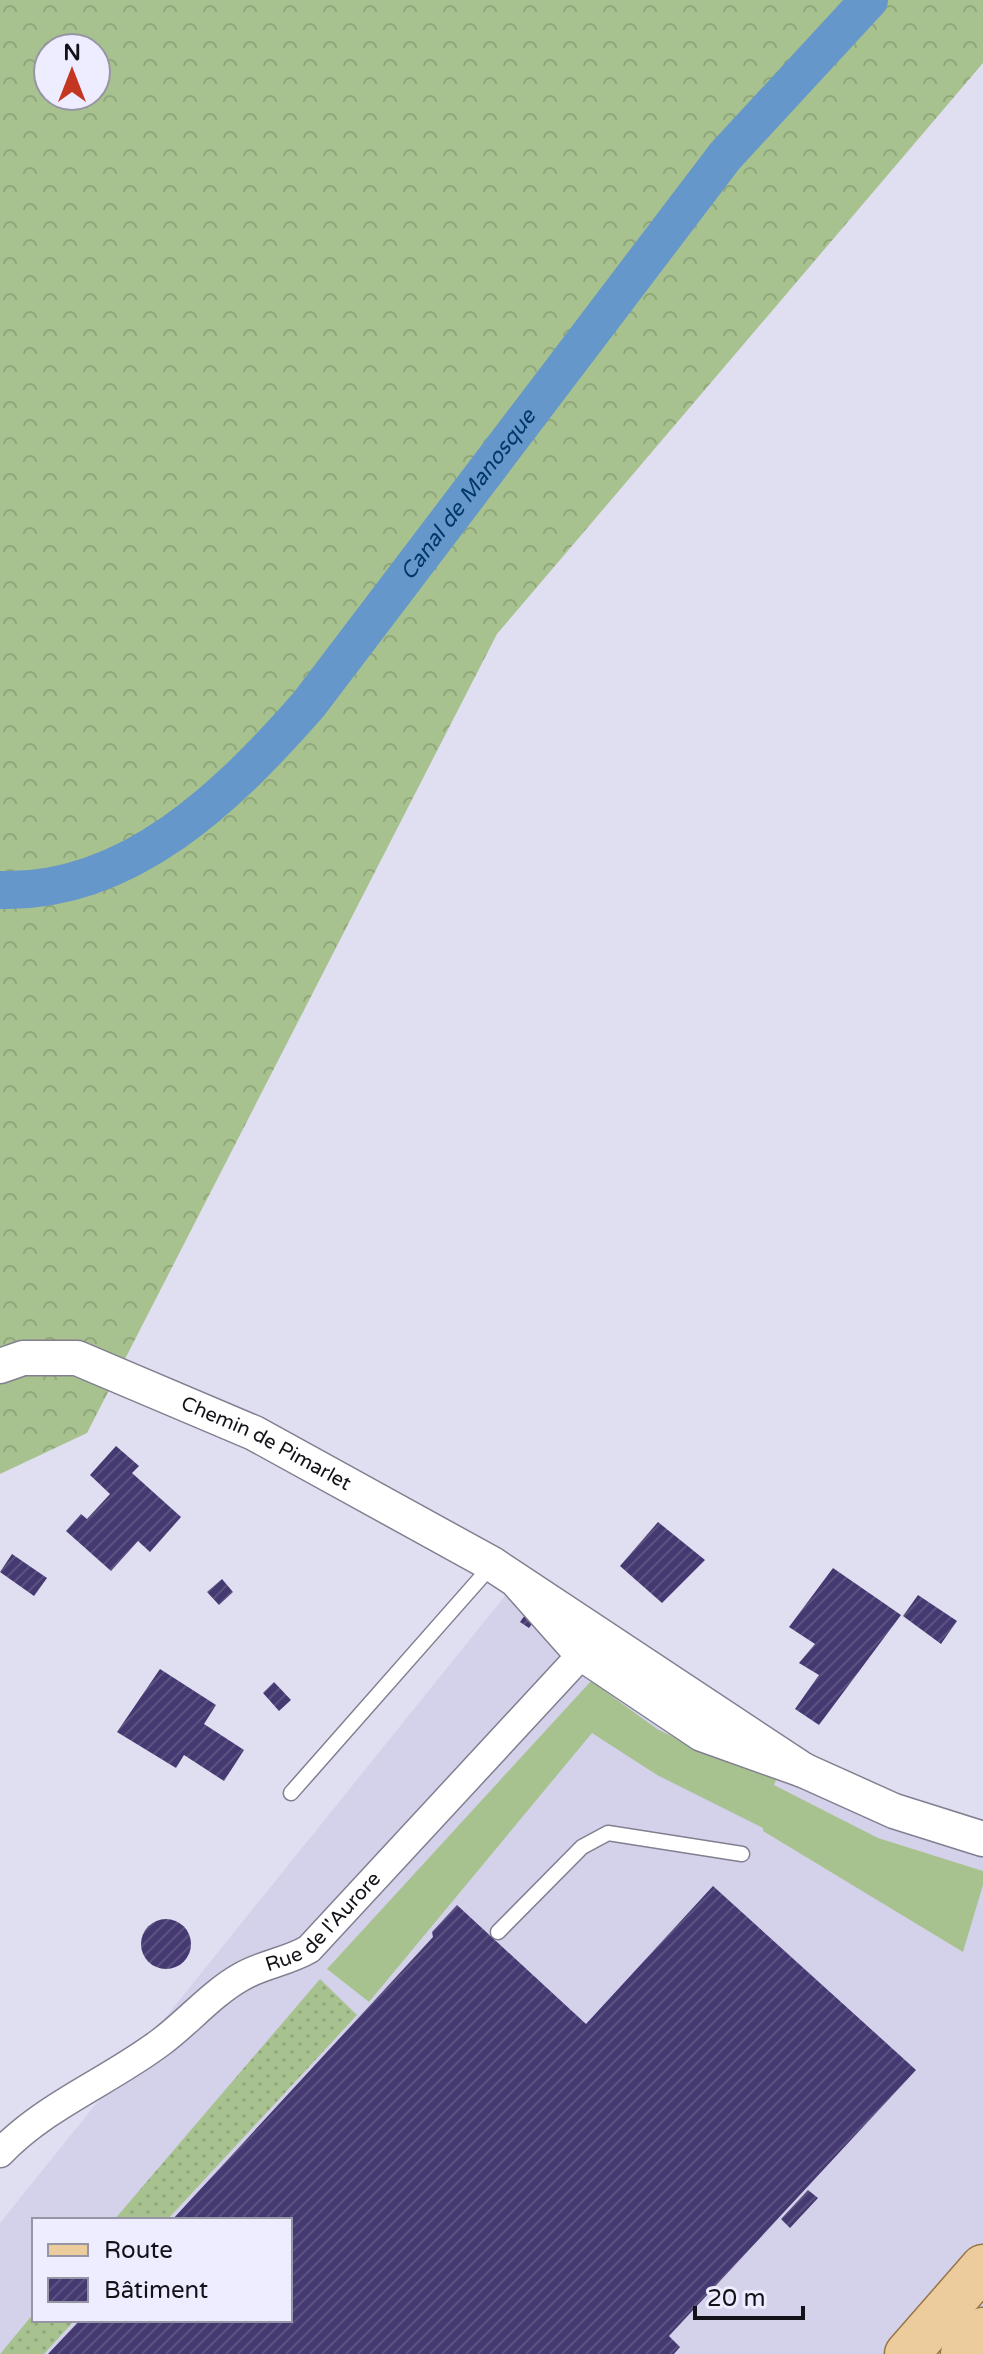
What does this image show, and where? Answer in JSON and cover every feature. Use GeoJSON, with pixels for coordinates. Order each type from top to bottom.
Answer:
{"type":"FeatureCollection","features":[{"type":"Feature","properties":{"kind":"main road"},"geometry":{"type":"LineString","coordinates":[[907,2354],[983,2267]]}},
{"type":"Feature","properties":{"kind":"main road"},"geometry":{"type":"LineString","coordinates":[[963,2354],[983,2330]]}},
{"type":"Feature","properties":{"kind":"street","name":"Chemin de Pimarlet"},"geometry":{"type":"LineString","coordinates":[[0,1366],[23,1358],[52,1355],[77,1358],[254,1433],[504,1573],[702,1734],[803,1770],[894,1811],[983,1839]]}},
{"type":"Feature","properties":{"kind":"street","name":"Chemin de Pimarlet"},"geometry":{"type":"LineString","coordinates":[[590,1645],[719,1714],[803,1770]]}},
{"type":"Feature","properties":{"kind":"street","name":"Rue de l'Aurore"},"geometry":{"type":"LineString","coordinates":[[0,2153],[52,2108],[104,2082],[162,2042],[236,1979],[294,1958],[309,1949],[590,1645]]}},
{"type":"Feature","properties":{"kind":"street","name":"Chemin de Pimarlet"},"geometry":{"type":"LineString","coordinates":[[894,1811],[983,1819]]}},
{"type":"Feature","properties":{"kind":"street"},"geometry":{"type":"LineString","coordinates":[[930,2354],[983,2293]]}},
{"type":"Feature","properties":{"kind":"lane"},"geometry":{"type":"LineString","coordinates":[[291,1793],[504,1573]]}},
{"type":"Feature","properties":{"kind":"lane"},"geometry":{"type":"LineString","coordinates":[[498,1932],[582,1847],[608,1833],[742,1854]]}},
{"type":"Feature","properties":{"kind":"shaded area"},"geometry":{"type":"Polygon","coordinates":[[[517,1581],[894,1811],[983,1819],[983,2354],[0,2354],[0,2223],[517,1581]]]}},
{"type":"Feature","properties":{"kind":"green space"},"geometry":{"type":"Polygon","coordinates":[[[0,0],[983,0],[983,63],[497,634],[87,1433],[0,1474],[0,0]]]}},
{"type":"Feature","properties":{"kind":"green space"},"geometry":{"type":"Polygon","coordinates":[[[591,1681],[657,1729],[701,1750],[778,1776],[774,1785],[878,1838],[983,1871],[983,1885],[963,1952],[763,1831],[763,1828],[657,1775],[592,1733],[369,2002],[327,1969],[591,1681]]]}},
{"type":"Feature","properties":{"kind":"green space"},"geometry":{"type":"Polygon","coordinates":[[[320,1979],[357,2015],[169,2218],[116,2218],[320,1979]]]}},
{"type":"Feature","properties":{"kind":"green space"},"geometry":{"type":"Polygon","coordinates":[[[32,2315],[32,2322],[73,2322],[44,2354],[0,2354],[32,2315]]]}},
{"type":"Feature","properties":{"kind":"building"},"geometry":{"type":"Polygon","coordinates":[[[116,1446],[139,1466],[132,1473],[181,1517],[150,1552],[138,1541],[111,1571],[66,1531],[81,1514],[87,1519],[110,1494],[90,1475],[116,1446]]]}},
{"type":"Feature","properties":{"kind":"building"},"geometry":{"type":"Polygon","coordinates":[[[658,1522],[705,1560],[662,1603],[620,1566],[658,1522]]]}},
{"type":"Feature","properties":{"kind":"building"},"geometry":{"type":"Polygon","coordinates":[[[12,1554],[47,1578],[34,1596],[0,1572],[12,1554]]]}},
{"type":"Feature","properties":{"kind":"building"},"geometry":{"type":"Polygon","coordinates":[[[833,1568],[901,1615],[819,1725],[795,1709],[819,1675],[799,1663],[815,1644],[789,1627],[833,1568]]]}},
{"type":"Feature","properties":{"kind":"building"},"geometry":{"type":"Polygon","coordinates":[[[222,1579],[233,1592],[219,1605],[207,1592],[222,1579]]]}},
{"type":"Feature","properties":{"kind":"building"},"geometry":{"type":"Polygon","coordinates":[[[918,1595],[957,1621],[941,1644],[903,1616],[918,1595]]]}},
{"type":"Feature","properties":{"kind":"building"},"geometry":{"type":"Polygon","coordinates":[[[525,1615],[534,1621],[529,1628],[520,1622],[525,1615]]]}},
{"type":"Feature","properties":{"kind":"building"},"geometry":{"type":"Polygon","coordinates":[[[160,1669],[216,1705],[204,1724],[244,1750],[224,1781],[184,1755],[176,1768],[117,1732],[160,1669]]]}},
{"type":"Feature","properties":{"kind":"building"},"geometry":{"type":"Polygon","coordinates":[[[274,1682],[291,1700],[279,1711],[263,1693],[274,1682]]]}},
{"type":"Feature","properties":{"kind":"building"},"geometry":{"type":"Polygon","coordinates":[[[713,1886],[916,2070],[669,2336],[680,2347],[674,2354],[48,2354],[78,2322],[292,2322],[292,2218],[174,2218],[433,1937],[432,1932],[457,1905],[586,2024],[713,1886]]]}},
{"type":"Feature","properties":{"kind":"building"},"geometry":{"type":"Polygon","coordinates":[[[166,1919],[184,1926],[191,1944],[184,1962],[166,1969],[148,1962],[141,1944],[148,1926],[166,1919]]]}},
{"type":"Feature","properties":{"kind":"building"},"geometry":{"type":"Polygon","coordinates":[[[808,2190],[818,2198],[790,2228],[781,2219],[808,2190]]]}},
{"type":"Feature","properties":{"kind":"waterway","name":"Canal de Manosque"},"geometry":{"type":"LineString","coordinates":[[0,890],[47,887],[92,875],[134,857],[174,832],[246,772],[309,704],[725,156],[869,0]]}}]}
